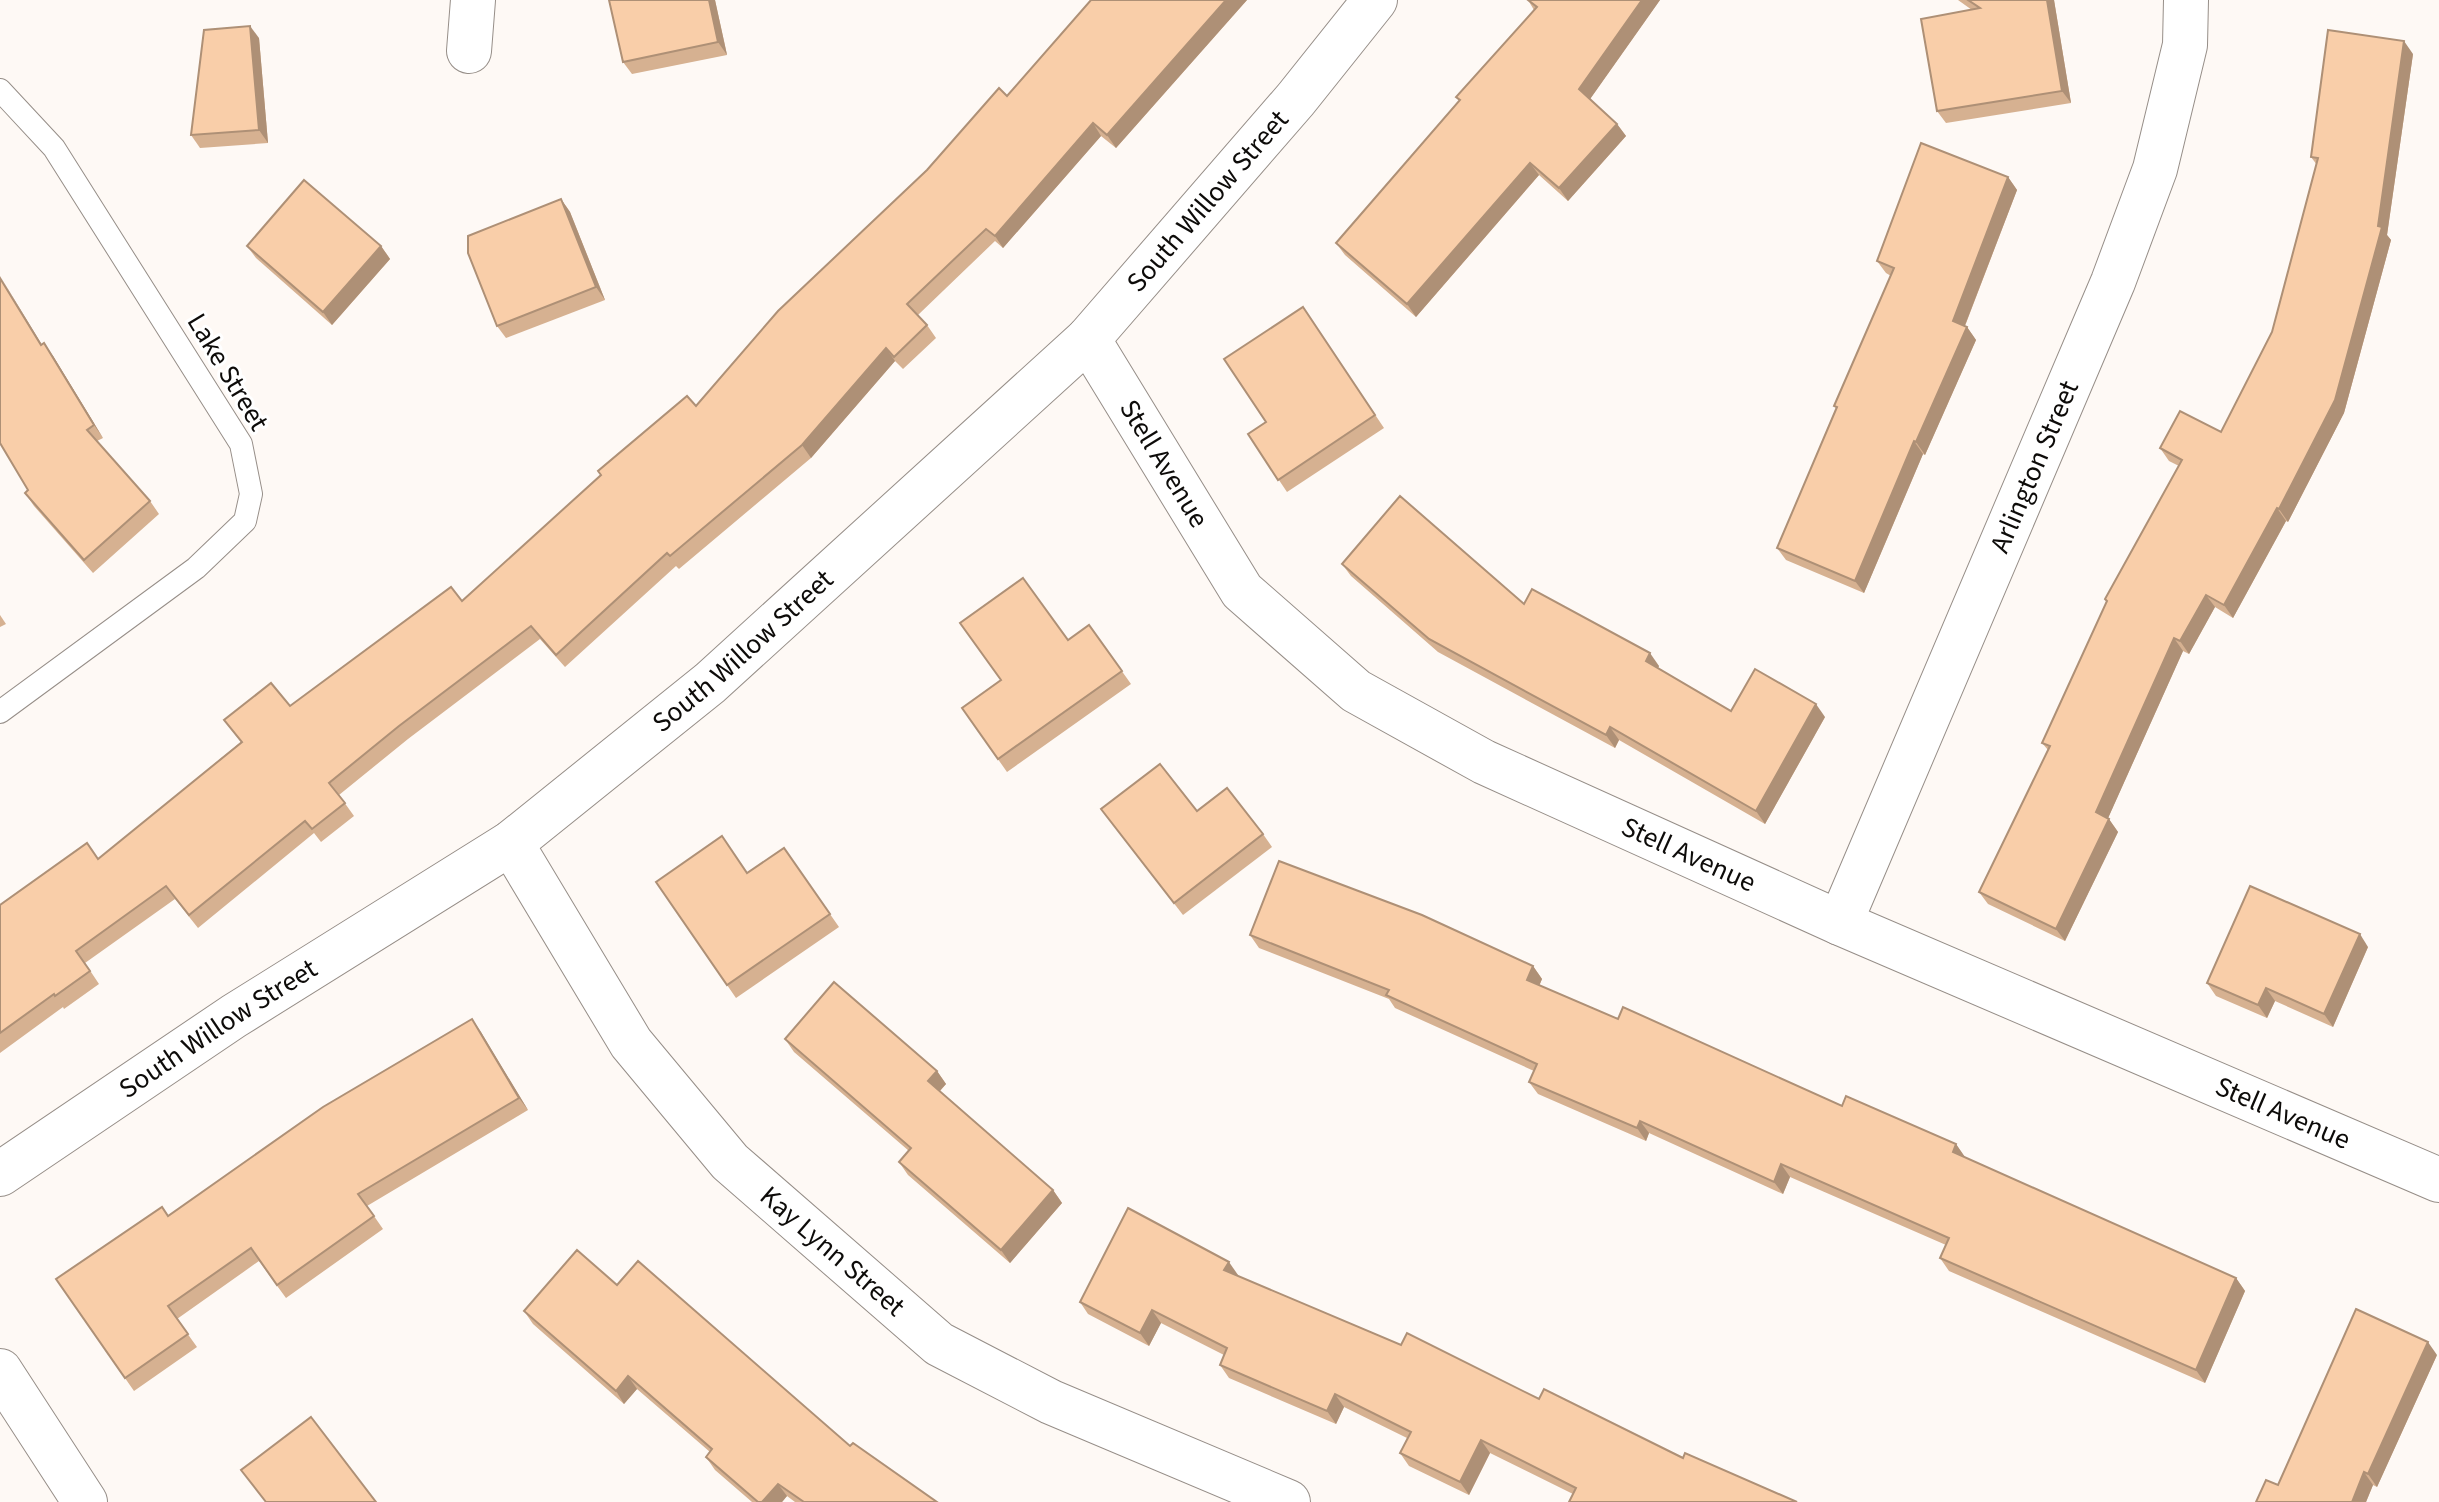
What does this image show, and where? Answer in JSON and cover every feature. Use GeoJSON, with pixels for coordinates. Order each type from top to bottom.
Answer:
{"type":"FeatureCollection","features":[{"type":"Feature","properties":{"kind":"street"},"geometry":{"type":"LineString","coordinates":[[469,51],[473,0]]}},
{"type":"Feature","properties":{"kind":"street","name":"South Willow Street"},"geometry":{"type":"LineString","coordinates":[[0,1174],[234,1016],[511,843],[710,683],[1088,339],[1296,99],[1375,0]]}},
{"type":"Feature","properties":{"kind":"street","name":"Arlington Street"},"geometry":{"type":"LineString","coordinates":[[1840,923],[2113,282],[2150,183],[2185,45],[2186,0]]}},
{"type":"Feature","properties":{"kind":"street","name":"Stell Avenue"},"geometry":{"type":"LineString","coordinates":[[1088,339],[1242,591],[1356,691],[1484,762],[1840,923],[2439,1180]]}},
{"type":"Feature","properties":{"kind":"street","name":"Kay Lynn Street"},"geometry":{"type":"LineString","coordinates":[[511,843],[631,1043],[730,1162],[939,1344],[1051,1402],[1288,1502]]}},
{"type":"Feature","properties":{"kind":"street"},"geometry":{"type":"LineString","coordinates":[[0,1371],[85,1502]]}},
{"type":"Feature","properties":{"kind":"lane","name":"Lake Street"},"geometry":{"type":"LineString","coordinates":[[0,90],[54,148],[241,444],[251,494],[245,521],[196,568],[0,712]]}},
{"type":"Feature","properties":{"kind":"building"},"geometry":{"type":"Polygon","coordinates":[[[609,0],[709,0],[718,42],[623,62],[609,0]]]}},
{"type":"Feature","properties":{"kind":"building"},"geometry":{"type":"Polygon","coordinates":[[[1091,0],[1226,0],[1107,135],[1093,123],[995,236],[986,229],[907,304],[927,325],[894,357],[886,348],[802,445],[670,556],[667,553],[556,655],[531,626],[329,783],[345,803],[312,829],[305,821],[189,915],[166,886],[76,951],[90,971],[0,1033],[0,905],[87,843],[98,859],[242,742],[224,720],[271,683],[290,706],[451,587],[462,601],[601,475],[598,471],[687,396],[696,406],[778,311],[927,170],[999,88],[1007,96],[1091,0]]]}},
{"type":"Feature","properties":{"kind":"building"},"geometry":{"type":"Polygon","coordinates":[[[1528,0],[1642,0],[1579,89],[1617,124],[1559,188],[1530,163],[1407,304],[1336,243],[1460,100],[1456,97],[1537,7],[1528,0]]]}},
{"type":"Feature","properties":{"kind":"building"},"geometry":{"type":"Polygon","coordinates":[[[1968,0],[2047,0],[2062,91],[1937,111],[1921,19],[1980,8],[1968,0]]]}},
{"type":"Feature","properties":{"kind":"building"},"geometry":{"type":"Polygon","coordinates":[[[250,26],[259,130],[191,135],[204,30],[250,26]]]}},
{"type":"Feature","properties":{"kind":"building"},"geometry":{"type":"Polygon","coordinates":[[[2328,30],[2404,41],[2378,226],[2382,227],[2335,400],[2279,509],[2224,605],[2206,595],[2180,641],[2174,638],[2096,812],[2109,819],[2056,929],[1979,892],[2050,746],[2042,743],[2107,601],[2105,599],[2182,460],[2160,448],[2180,411],[2221,432],[2272,332],[2318,158],[2311,157],[2328,30]]]}},
{"type":"Feature","properties":{"kind":"building"},"geometry":{"type":"Polygon","coordinates":[[[1921,143],[2008,177],[1953,321],[1967,327],[1914,441],[1855,581],[1777,548],[1894,268],[1877,261],[1921,143]]]}},
{"type":"Feature","properties":{"kind":"building"},"geometry":{"type":"Polygon","coordinates":[[[304,180],[381,246],[323,312],[247,246],[304,180]]]}},
{"type":"Feature","properties":{"kind":"building"},"geometry":{"type":"Polygon","coordinates":[[[561,199],[596,287],[497,326],[468,253],[468,236],[561,199]]]}},
{"type":"Feature","properties":{"kind":"building"},"geometry":{"type":"Polygon","coordinates":[[[0,278],[94,425],[87,430],[150,501],[84,560],[25,493],[28,490],[0,443],[0,278]]]}},
{"type":"Feature","properties":{"kind":"building"},"geometry":{"type":"Polygon","coordinates":[[[1303,307],[1375,415],[1278,480],[1248,434],[1266,422],[1224,359],[1303,307]]]}},
{"type":"Feature","properties":{"kind":"building"},"geometry":{"type":"Polygon","coordinates":[[[1400,496],[1524,604],[1532,589],[1650,653],[1646,661],[1731,711],[1755,669],[1816,704],[1756,811],[1610,727],[1606,735],[1429,639],[1342,564],[1400,496]]]}},
{"type":"Feature","properties":{"kind":"building"},"geometry":{"type":"Polygon","coordinates":[[[1023,578],[1068,640],[1089,625],[1122,671],[998,759],[962,708],[1001,680],[960,623],[1023,578]]]}},
{"type":"Feature","properties":{"kind":"building"},"geometry":{"type":"Polygon","coordinates":[[[1160,764],[1197,811],[1227,788],[1263,834],[1174,903],[1101,809],[1160,764]]]}},
{"type":"Feature","properties":{"kind":"building"},"geometry":{"type":"Polygon","coordinates":[[[722,836],[747,873],[784,848],[830,914],[727,985],[656,882],[722,836]]]}},
{"type":"Feature","properties":{"kind":"building"},"geometry":{"type":"Polygon","coordinates":[[[1279,861],[1422,915],[1533,966],[1527,980],[1618,1019],[1623,1007],[1842,1106],[1846,1096],[1956,1144],[1953,1152],[2236,1278],[2196,1370],[1940,1258],[1949,1238],[1781,1164],[1774,1182],[1640,1121],[1637,1128],[1529,1082],[1537,1064],[1386,995],[1389,990],[1250,935],[1279,861]]]}},
{"type":"Feature","properties":{"kind":"building"},"geometry":{"type":"Polygon","coordinates":[[[2250,886],[2360,934],[2324,1014],[2266,988],[2258,1005],[2207,983],[2250,886]]]}},
{"type":"Feature","properties":{"kind":"building"},"geometry":{"type":"Polygon","coordinates":[[[834,982],[937,1071],[928,1081],[1053,1190],[1001,1250],[899,1162],[911,1148],[785,1039],[834,982]]]}},
{"type":"Feature","properties":{"kind":"building"},"geometry":{"type":"Polygon","coordinates":[[[472,1019],[519,1098],[358,1194],[374,1216],[277,1285],[251,1248],[168,1306],[188,1334],[125,1378],[56,1279],[162,1207],[168,1216],[323,1107],[472,1019]]]}},
{"type":"Feature","properties":{"kind":"building"},"geometry":{"type":"Polygon","coordinates":[[[1128,1208],[1229,1262],[1224,1270],[1401,1345],[1407,1333],[1539,1399],[1544,1389],[1683,1458],[1685,1453],[1797,1502],[1569,1502],[1576,1488],[1481,1440],[1460,1482],[1400,1453],[1411,1432],[1335,1394],[1327,1411],[1220,1365],[1227,1348],[1152,1310],[1140,1333],[1080,1302],[1128,1208]]]}},
{"type":"Feature","properties":{"kind":"building"},"geometry":{"type":"Polygon","coordinates":[[[577,1250],[617,1285],[638,1261],[850,1446],[853,1443],[937,1502],[804,1502],[778,1484],[762,1502],[758,1502],[706,1457],[712,1449],[628,1376],[616,1391],[524,1311],[577,1250]]]}},
{"type":"Feature","properties":{"kind":"building"},"geometry":{"type":"Polygon","coordinates":[[[2356,1309],[2428,1342],[2368,1474],[2364,1472],[2352,1502],[2256,1502],[2266,1480],[2278,1485],[2356,1309]]]}},
{"type":"Feature","properties":{"kind":"building"},"geometry":{"type":"Polygon","coordinates":[[[311,1417],[376,1502],[266,1502],[241,1470],[311,1417]]]}}]}
